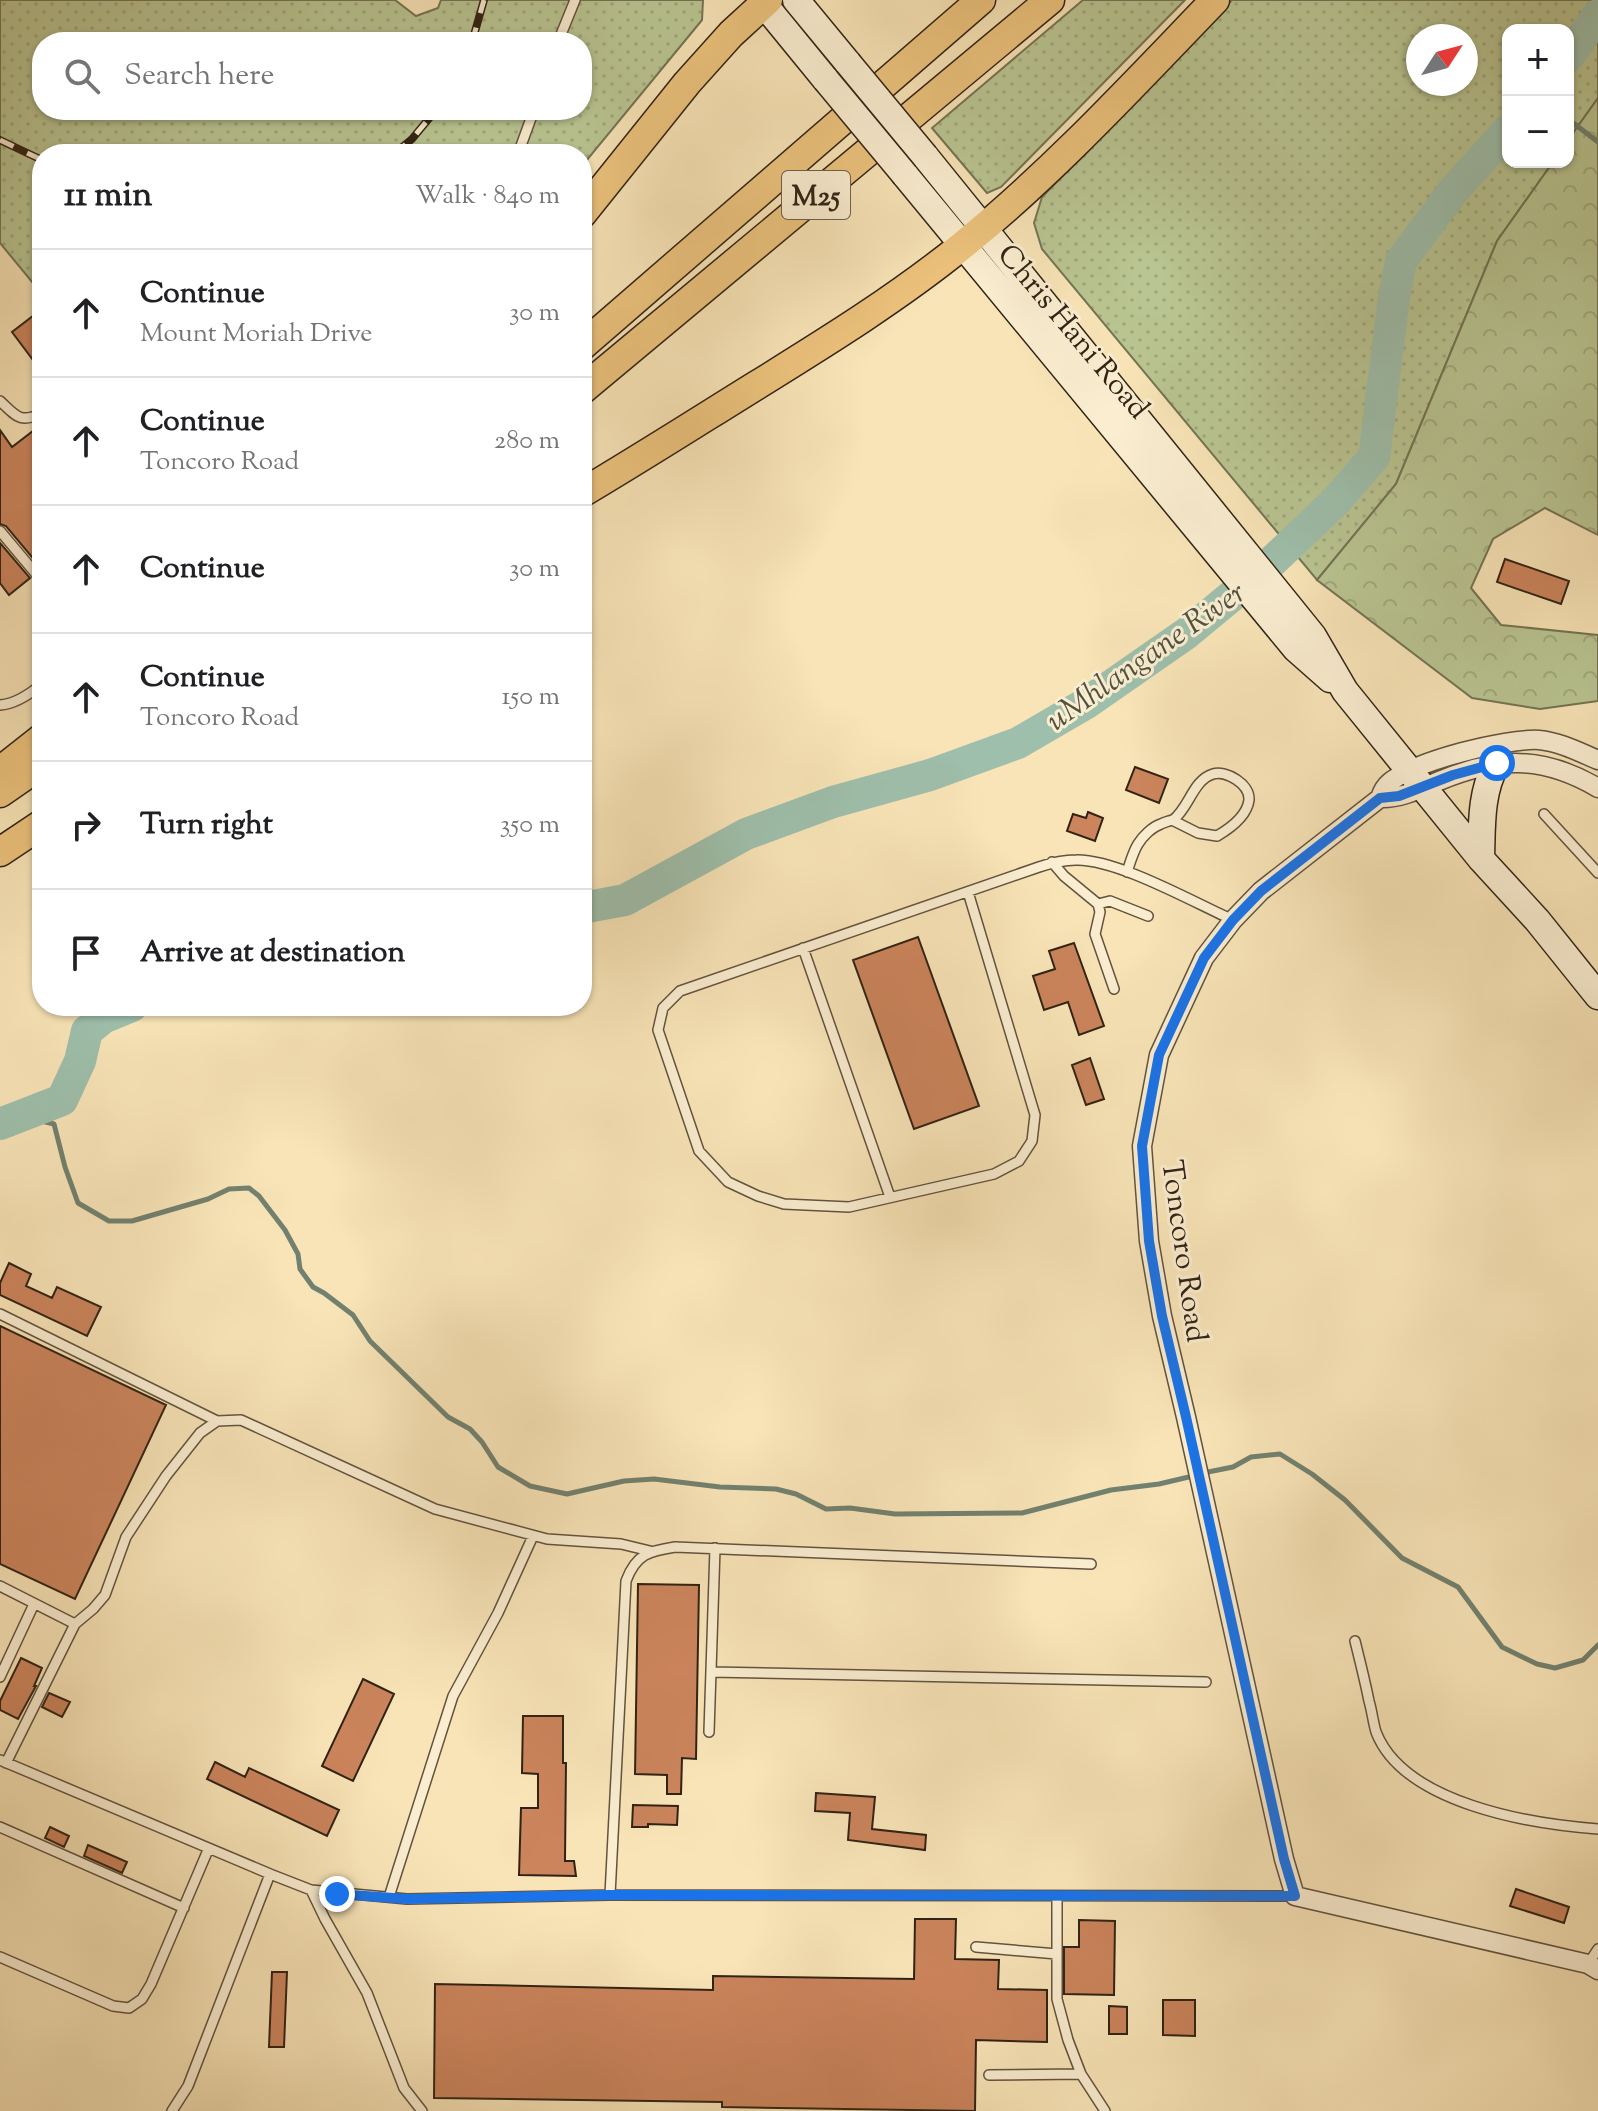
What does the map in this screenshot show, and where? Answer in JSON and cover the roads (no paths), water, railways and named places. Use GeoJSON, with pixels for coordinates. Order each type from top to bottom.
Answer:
{"type":"FeatureCollection","features":[{"type":"Feature","properties":{"kind":"main road","name":"Chris Hani Road"},"geometry":{"type":"LineString","coordinates":[[796,0],[1024,277],[1072,358]]}},
{"type":"Feature","properties":{"kind":"main road","name":"M25"},"geometry":{"type":"LineString","coordinates":[[592,337],[981,0]]}},
{"type":"Feature","properties":{"kind":"main road","name":"M25"},"geometry":{"type":"LineString","coordinates":[[592,382],[1050,0]]}},
{"type":"Feature","properties":{"kind":"main road"},"geometry":{"type":"LineString","coordinates":[[592,487],[827,342],[962,246],[1067,152],[1215,0]]}},
{"type":"Feature","properties":{"kind":"main road","name":"Chris Hani Road"},"geometry":{"type":"LineString","coordinates":[[764,1],[1003,294],[1072,358],[1481,859],[1537,920],[1598,996]]}},
{"type":"Feature","properties":{"kind":"main road"},"geometry":{"type":"LineString","coordinates":[[592,202],[687,83],[764,1]]}},
{"type":"Feature","properties":{"kind":"main road"},"geometry":{"type":"LineString","coordinates":[[0,771],[32,746]]}},
{"type":"Feature","properties":{"kind":"main road"},"geometry":{"type":"LineString","coordinates":[[1481,859],[1485,793],[1490,774],[1497,763]]}},
{"type":"Feature","properties":{"kind":"main road"},"geometry":{"type":"LineString","coordinates":[[0,793],[32,771]]}},
{"type":"Feature","properties":{"kind":"main road"},"geometry":{"type":"LineString","coordinates":[[0,852],[32,831]]}},
{"type":"Feature","properties":{"kind":"street"},"geometry":{"type":"LineString","coordinates":[[1416,779],[1495,743],[1520,740],[1567,746],[1598,760]]}},
{"type":"Feature","properties":{"kind":"street"},"geometry":{"type":"LineString","coordinates":[[1416,779],[1520,761],[1571,773],[1598,788]]}},
{"type":"Feature","properties":{"kind":"street","name":"Toncoro Road"},"geometry":{"type":"LineString","coordinates":[[1295,1896],[1284,1859],[1162,1316],[1152,1256],[1142,1146],[1159,1055],[1204,958],[1233,920],[1261,891],[1380,798],[1389,799],[1416,779]]}},
{"type":"Feature","properties":{"kind":"street"},"geometry":{"type":"LineString","coordinates":[[1295,1896],[1595,1961]]}},
{"type":"Feature","properties":{"kind":"lane"},"geometry":{"type":"LineString","coordinates":[[562,32],[575,0]]}},
{"type":"Feature","properties":{"kind":"lane"},"geometry":{"type":"LineString","coordinates":[[522,144],[530,120]]}},
{"type":"Feature","properties":{"kind":"lane"},"geometry":{"type":"LineString","coordinates":[[0,401],[17,417],[32,418]]}},
{"type":"Feature","properties":{"kind":"lane"},"geometry":{"type":"LineString","coordinates":[[0,531],[32,569]]}},
{"type":"Feature","properties":{"kind":"lane"},"geometry":{"type":"LineString","coordinates":[[0,705],[32,693]]}},
{"type":"Feature","properties":{"kind":"lane"},"geometry":{"type":"LineString","coordinates":[[1127,872],[1138,844],[1158,825],[1172,820],[1202,780],[1220,773],[1230,775],[1247,792],[1249,800],[1246,808],[1233,827],[1217,836],[1198,833],[1172,820]]}},
{"type":"Feature","properties":{"kind":"lane"},"geometry":{"type":"LineString","coordinates":[[1544,814],[1598,873]]}},
{"type":"Feature","properties":{"kind":"lane"},"geometry":{"type":"LineString","coordinates":[[968,892],[1035,1115],[1032,1141],[1019,1161],[994,1174],[849,1207],[784,1204],[728,1182],[699,1151],[658,1030],[663,1008],[680,991],[1052,862],[1077,860],[1105,864],[1233,920]]}},
{"type":"Feature","properties":{"kind":"lane"},"geometry":{"type":"LineString","coordinates":[[1052,862],[1098,904],[1100,912],[1095,934],[1114,989]]}},
{"type":"Feature","properties":{"kind":"lane"},"geometry":{"type":"LineString","coordinates":[[1098,904],[1110,901],[1148,916]]}},
{"type":"Feature","properties":{"kind":"lane"},"geometry":{"type":"LineString","coordinates":[[803,948],[890,1197]]}},
{"type":"Feature","properties":{"kind":"lane"},"geometry":{"type":"LineString","coordinates":[[0,1314],[217,1421],[241,1420],[435,1509],[533,1536],[621,1544],[650,1551],[675,1547],[715,1548],[1091,1564]]}},
{"type":"Feature","properties":{"kind":"lane"},"geometry":{"type":"LineString","coordinates":[[217,1421],[200,1433],[166,1476],[126,1537],[105,1595],[75,1624],[3,1762],[208,1850],[311,1890],[407,1899],[610,1895],[1295,1896]]}},
{"type":"Feature","properties":{"kind":"lane"},"geometry":{"type":"LineString","coordinates":[[389,1897],[453,1696],[498,1613],[533,1536]]}},
{"type":"Feature","properties":{"kind":"lane"},"geometry":{"type":"LineString","coordinates":[[709,1732],[715,1548]]}},
{"type":"Feature","properties":{"kind":"lane"},"geometry":{"type":"LineString","coordinates":[[610,1895],[626,1581],[632,1566],[650,1551]]}},
{"type":"Feature","properties":{"kind":"lane"},"geometry":{"type":"LineString","coordinates":[[0,1586],[75,1624]]}},
{"type":"Feature","properties":{"kind":"lane"},"geometry":{"type":"LineString","coordinates":[[0,1677],[34,1604]]}},
{"type":"Feature","properties":{"kind":"lane"},"geometry":{"type":"LineString","coordinates":[[1355,1641],[1376,1731],[1387,1751],[1407,1773],[1455,1800],[1501,1814],[1560,1826],[1598,1829]]}},
{"type":"Feature","properties":{"kind":"lane"},"geometry":{"type":"LineString","coordinates":[[711,1672],[1206,1682]]}},
{"type":"Feature","properties":{"kind":"lane"},"geometry":{"type":"LineString","coordinates":[[0,1827],[184,1908]]}},
{"type":"Feature","properties":{"kind":"lane"},"geometry":{"type":"LineString","coordinates":[[0,1957],[113,2006],[129,2008],[142,1999],[151,1984],[208,1850]]}},
{"type":"Feature","properties":{"kind":"lane"},"geometry":{"type":"LineString","coordinates":[[172,2111],[188,2086],[270,1874]]}},
{"type":"Feature","properties":{"kind":"lane"},"geometry":{"type":"LineString","coordinates":[[311,1890],[367,1993],[404,2088],[422,2111]]}},
{"type":"Feature","properties":{"kind":"lane"},"geometry":{"type":"LineString","coordinates":[[1057,1897],[1057,1999],[1081,2074],[1105,2111]]}},
{"type":"Feature","properties":{"kind":"lane"},"geometry":{"type":"LineString","coordinates":[[976,1947],[1057,1954]]}},
{"type":"Feature","properties":{"kind":"lane"},"geometry":{"type":"LineString","coordinates":[[989,2075],[1081,2074]]}},
{"type":"Feature","properties":{"kind":"waterway","name":"uMhlangane River"},"geometry":{"type":"LineString","coordinates":[[1574,49],[1598,15]]}},
{"type":"Feature","properties":{"kind":"waterway"},"geometry":{"type":"LineString","coordinates":[[1574,124],[1598,142]]}},
{"type":"Feature","properties":{"kind":"waterway","name":"uMhlangane River"},"geometry":{"type":"LineString","coordinates":[[592,906],[625,900],[746,834],[833,802],[930,775],[1018,743],[1085,704],[1187,633],[1263,570],[1335,502],[1374,457],[1401,261],[1453,191],[1502,137]]}},
{"type":"Feature","properties":{"kind":"waterway","name":"uMhlangane River"},"geometry":{"type":"LineString","coordinates":[[0,1124],[62,1100],[80,1061],[87,1031],[108,1016]]}},
{"type":"Feature","properties":{"kind":"waterway"},"geometry":{"type":"LineString","coordinates":[[21,1116],[54,1124],[78,1203],[109,1221],[132,1221],[208,1199],[229,1189],[249,1188],[285,1230],[298,1254],[300,1269],[313,1287],[353,1315],[370,1341],[448,1417],[470,1429],[498,1467],[530,1486],[567,1494],[624,1481],[654,1479],[720,1487],[776,1489],[796,1494],[826,1509],[850,1508],[895,1514],[1022,1513],[1111,1490],[1193,1476]]}},
{"type":"Feature","properties":{"kind":"waterway"},"geometry":{"type":"LineString","coordinates":[[1203,1473],[1233,1467],[1251,1457],[1280,1454],[1345,1500],[1402,1558],[1458,1587],[1502,1647],[1537,1664],[1555,1668],[1583,1660],[1598,1645]]}},
{"type":"Feature","properties":{"kind":"railway"},"geometry":{"type":"LineString","coordinates":[[475,32],[484,0]]}},
{"type":"Feature","properties":{"kind":"railway"},"geometry":{"type":"LineString","coordinates":[[406,144],[428,120]]}},
{"type":"Feature","properties":{"kind":"railway"},"geometry":{"type":"LineString","coordinates":[[0,140],[32,155]]}}]}
